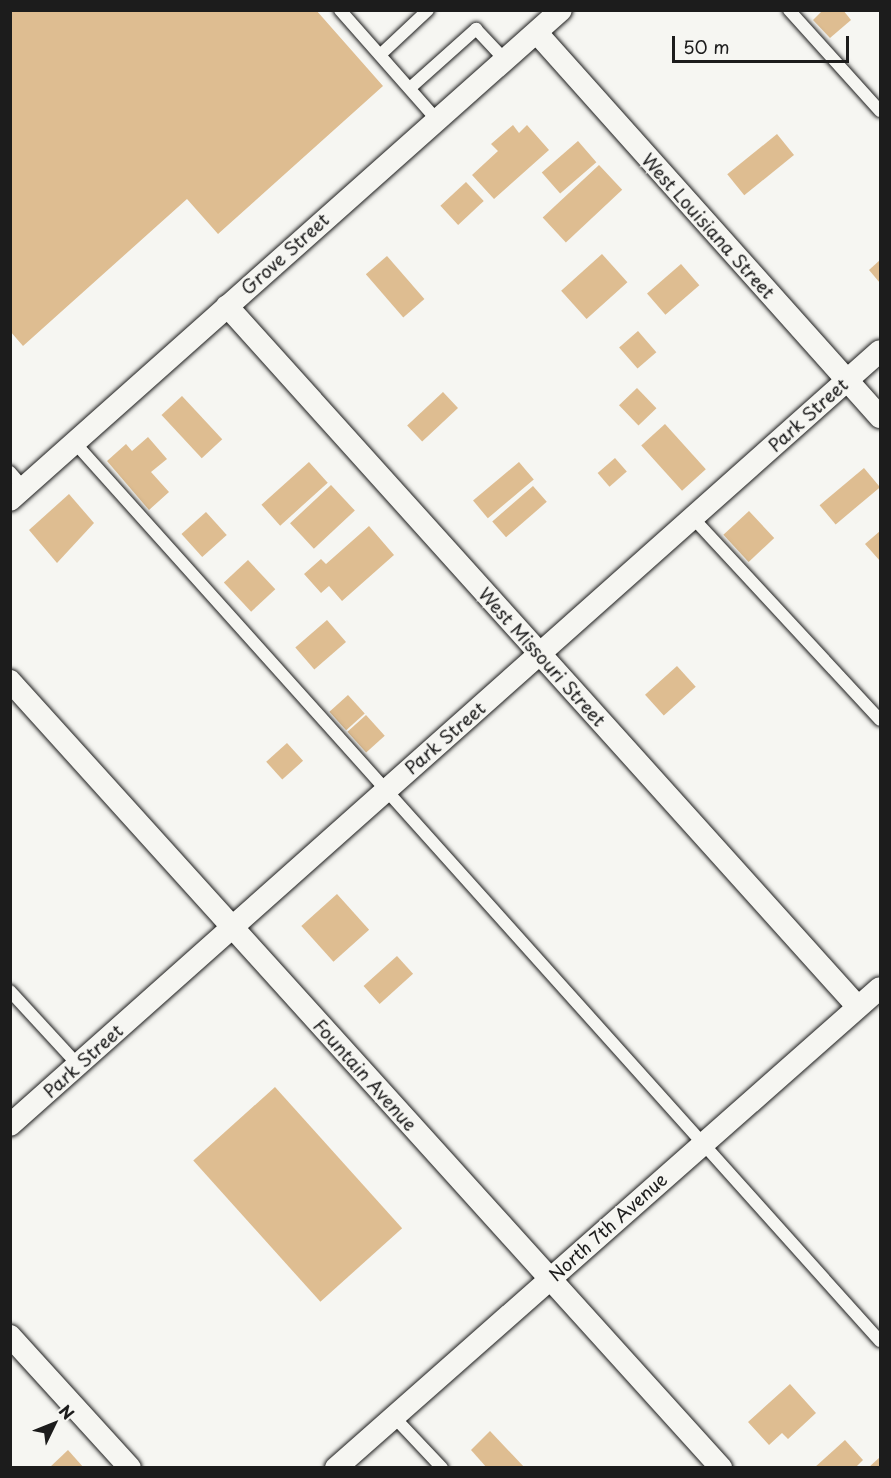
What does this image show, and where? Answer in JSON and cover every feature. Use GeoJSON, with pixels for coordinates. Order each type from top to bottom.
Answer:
{"type":"FeatureCollection","features":[{"type":"Feature","properties":{"kind":"street","name":"Grove Street"},"geometry":{"type":"LineString","coordinates":[[15,486],[75,443],[561,10]]}},
{"type":"Feature","properties":{"kind":"street","name":"West Louisiana Street"},"geometry":{"type":"LineString","coordinates":[[537,33],[880,417]]}},
{"type":"Feature","properties":{"kind":"street","name":"West Missouri Street"},"geometry":{"type":"LineString","coordinates":[[227,306],[858,1007]]}},
{"type":"Feature","properties":{"kind":"street","name":"Park Street"},"geometry":{"type":"LineString","coordinates":[[10,1125],[880,351]]}},
{"type":"Feature","properties":{"kind":"street","name":"Fountain Avenue"},"geometry":{"type":"LineString","coordinates":[[10,681],[548,1280],[721,1467]]}},
{"type":"Feature","properties":{"kind":"street","name":"North 7th Avenue"},"geometry":{"type":"LineString","coordinates":[[336,1467],[880,988]]}},
{"type":"Feature","properties":{"kind":"street"},"geometry":{"type":"LineString","coordinates":[[10,1336],[130,1467]]}},
{"type":"Feature","properties":{"kind":"lane"},"geometry":{"type":"LineString","coordinates":[[340,10],[437,120]]}},
{"type":"Feature","properties":{"kind":"lane"},"geometry":{"type":"LineString","coordinates":[[380,55],[428,10]]}},
{"type":"Feature","properties":{"kind":"lane"},"geometry":{"type":"LineString","coordinates":[[789,10],[880,111]]}},
{"type":"Feature","properties":{"kind":"lane"},"geometry":{"type":"LineString","coordinates":[[410,88],[476,29],[505,60]]}},
{"type":"Feature","properties":{"kind":"lane"},"geometry":{"type":"LineString","coordinates":[[75,443],[880,1341]]}},
{"type":"Feature","properties":{"kind":"lane"},"geometry":{"type":"LineString","coordinates":[[693,518],[880,720]]}},
{"type":"Feature","properties":{"kind":"lane"},"geometry":{"type":"LineString","coordinates":[[10,991],[78,1065]]}},
{"type":"Feature","properties":{"kind":"lane"},"geometry":{"type":"LineString","coordinates":[[394,1417],[442,1467]]}},
{"type":"Feature","properties":{"kind":"building"},"geometry":{"type":"Polygon","coordinates":[[[10,10],[316,10],[383,86],[218,234],[187,199],[23,346],[10,331],[10,10]]]}},
{"type":"Feature","properties":{"kind":"building"},"geometry":{"type":"Polygon","coordinates":[[[823,10],[843,10],[851,20],[830,38],[813,20],[823,10]]]}},
{"type":"Feature","properties":{"kind":"building"},"geometry":{"type":"Polygon","coordinates":[[[513,125],[519,133],[527,125],[549,150],[494,199],[472,175],[498,151],[491,144],[513,125]]]}},
{"type":"Feature","properties":{"kind":"building"},"geometry":{"type":"Polygon","coordinates":[[[777,134],[794,155],[744,195],[727,174],[777,134]]]}},
{"type":"Feature","properties":{"kind":"building"},"geometry":{"type":"Polygon","coordinates":[[[578,141],[596,162],[560,194],[542,172],[578,141]]]}},
{"type":"Feature","properties":{"kind":"building"},"geometry":{"type":"Polygon","coordinates":[[[599,165],[622,190],[566,242],[543,218],[599,165]]]}},
{"type":"Feature","properties":{"kind":"building"},"geometry":{"type":"Polygon","coordinates":[[[466,182],[484,201],[458,225],[440,206],[466,182]]]}},
{"type":"Feature","properties":{"kind":"building"},"geometry":{"type":"Polygon","coordinates":[[[602,254],[627,282],[587,319],[561,291],[602,254]]]}},
{"type":"Feature","properties":{"kind":"building"},"geometry":{"type":"Polygon","coordinates":[[[387,256],[424,299],[403,317],[366,274],[387,256]]]}},
{"type":"Feature","properties":{"kind":"building"},"geometry":{"type":"Polygon","coordinates":[[[880,260],[880,283],[869,270],[880,260]]]}},
{"type":"Feature","properties":{"kind":"building"},"geometry":{"type":"Polygon","coordinates":[[[681,264],[699,285],[665,315],[647,294],[681,264]]]}},
{"type":"Feature","properties":{"kind":"building"},"geometry":{"type":"Polygon","coordinates":[[[638,331],[656,352],[638,369],[619,347],[638,331]]]}},
{"type":"Feature","properties":{"kind":"building"},"geometry":{"type":"Polygon","coordinates":[[[637,388],[656,408],[638,426],[619,405],[637,388]]]}},
{"type":"Feature","properties":{"kind":"building"},"geometry":{"type":"Polygon","coordinates":[[[443,392],[458,408],[422,442],[407,425],[443,392]]]}},
{"type":"Feature","properties":{"kind":"building"},"geometry":{"type":"Polygon","coordinates":[[[182,396],[222,439],[202,458],[162,415],[182,396]]]}},
{"type":"Feature","properties":{"kind":"building"},"geometry":{"type":"Polygon","coordinates":[[[665,424],[706,469],[682,491],[641,445],[665,424]]]}},
{"type":"Feature","properties":{"kind":"building"},"geometry":{"type":"Polygon","coordinates":[[[148,437],[167,459],[151,472],[169,492],[149,510],[107,461],[126,444],[132,451],[148,437]]]}},
{"type":"Feature","properties":{"kind":"building"},"geometry":{"type":"Polygon","coordinates":[[[615,458],[627,472],[609,487],[598,473],[615,458]]]}},
{"type":"Feature","properties":{"kind":"building"},"geometry":{"type":"Polygon","coordinates":[[[309,462],[328,483],[280,526],[261,505],[309,462]]]}},
{"type":"Feature","properties":{"kind":"building"},"geometry":{"type":"Polygon","coordinates":[[[519,462],[534,480],[488,518],[473,501],[519,462]]]}},
{"type":"Feature","properties":{"kind":"building"},"geometry":{"type":"Polygon","coordinates":[[[864,468],[880,487],[836,524],[820,505],[864,468]]]}},
{"type":"Feature","properties":{"kind":"building"},"geometry":{"type":"Polygon","coordinates":[[[331,485],[355,511],[314,549],[290,523],[331,485]]]}},
{"type":"Feature","properties":{"kind":"building"},"geometry":{"type":"Polygon","coordinates":[[[533,486],[547,502],[506,537],[492,521],[533,486]]]}},
{"type":"Feature","properties":{"kind":"building"},"geometry":{"type":"Polygon","coordinates":[[[69,494],[94,523],[57,563],[29,530],[69,494]]]}},
{"type":"Feature","properties":{"kind":"building"},"geometry":{"type":"Polygon","coordinates":[[[749,511],[774,538],[749,562],[723,535],[749,511]]]}},
{"type":"Feature","properties":{"kind":"building"},"geometry":{"type":"Polygon","coordinates":[[[206,512],[227,535],[202,557],[181,534],[206,512]]]}},
{"type":"Feature","properties":{"kind":"building"},"geometry":{"type":"Polygon","coordinates":[[[369,526],[394,555],[342,601],[329,586],[321,593],[304,574],[321,559],[326,564],[369,526]]]}},
{"type":"Feature","properties":{"kind":"building"},"geometry":{"type":"Polygon","coordinates":[[[880,531],[880,561],[865,544],[880,531]]]}},
{"type":"Feature","properties":{"kind":"building"},"geometry":{"type":"Polygon","coordinates":[[[248,560],[275,589],[251,612],[224,583],[248,560]]]}},
{"type":"Feature","properties":{"kind":"building"},"geometry":{"type":"Polygon","coordinates":[[[327,620],[346,642],[314,669],[295,648],[327,620]]]}},
{"type":"Feature","properties":{"kind":"building"},"geometry":{"type":"Polygon","coordinates":[[[677,666],[696,687],[664,716],[645,695],[677,666]]]}},
{"type":"Feature","properties":{"kind":"building"},"geometry":{"type":"Polygon","coordinates":[[[348,695],[365,714],[346,730],[329,712],[348,695]]]}},
{"type":"Feature","properties":{"kind":"building"},"geometry":{"type":"Polygon","coordinates":[[[366,715],[385,736],[366,753],[347,732],[366,715]]]}},
{"type":"Feature","properties":{"kind":"building"},"geometry":{"type":"Polygon","coordinates":[[[287,743],[303,761],[282,780],[266,762],[287,743]]]}},
{"type":"Feature","properties":{"kind":"building"},"geometry":{"type":"Polygon","coordinates":[[[337,894],[369,930],[333,962],[301,926],[337,894]]]}},
{"type":"Feature","properties":{"kind":"building"},"geometry":{"type":"Polygon","coordinates":[[[397,956],[413,974],[380,1004],[364,986],[397,956]]]}},
{"type":"Feature","properties":{"kind":"building"},"geometry":{"type":"Polygon","coordinates":[[[275,1087],[402,1228],[320,1302],[193,1161],[275,1087]]]}},
{"type":"Feature","properties":{"kind":"building"},"geometry":{"type":"Polygon","coordinates":[[[790,1384],[816,1413],[788,1439],[782,1433],[769,1445],[748,1422],[790,1384]]]}},
{"type":"Feature","properties":{"kind":"building"},"geometry":{"type":"Polygon","coordinates":[[[490,1431],[525,1468],[487,1468],[471,1450],[490,1431]]]}},
{"type":"Feature","properties":{"kind":"building"},"geometry":{"type":"Polygon","coordinates":[[[845,1440],[863,1460],[855,1468],[814,1468],[845,1440]]]}},
{"type":"Feature","properties":{"kind":"building"},"geometry":{"type":"Polygon","coordinates":[[[68,1450],[84,1468],[49,1468],[68,1450]]]}},
{"type":"Feature","properties":{"kind":"building"},"geometry":{"type":"Polygon","coordinates":[[[880,1457],[880,1468],[868,1468],[880,1457]]]}}]}
